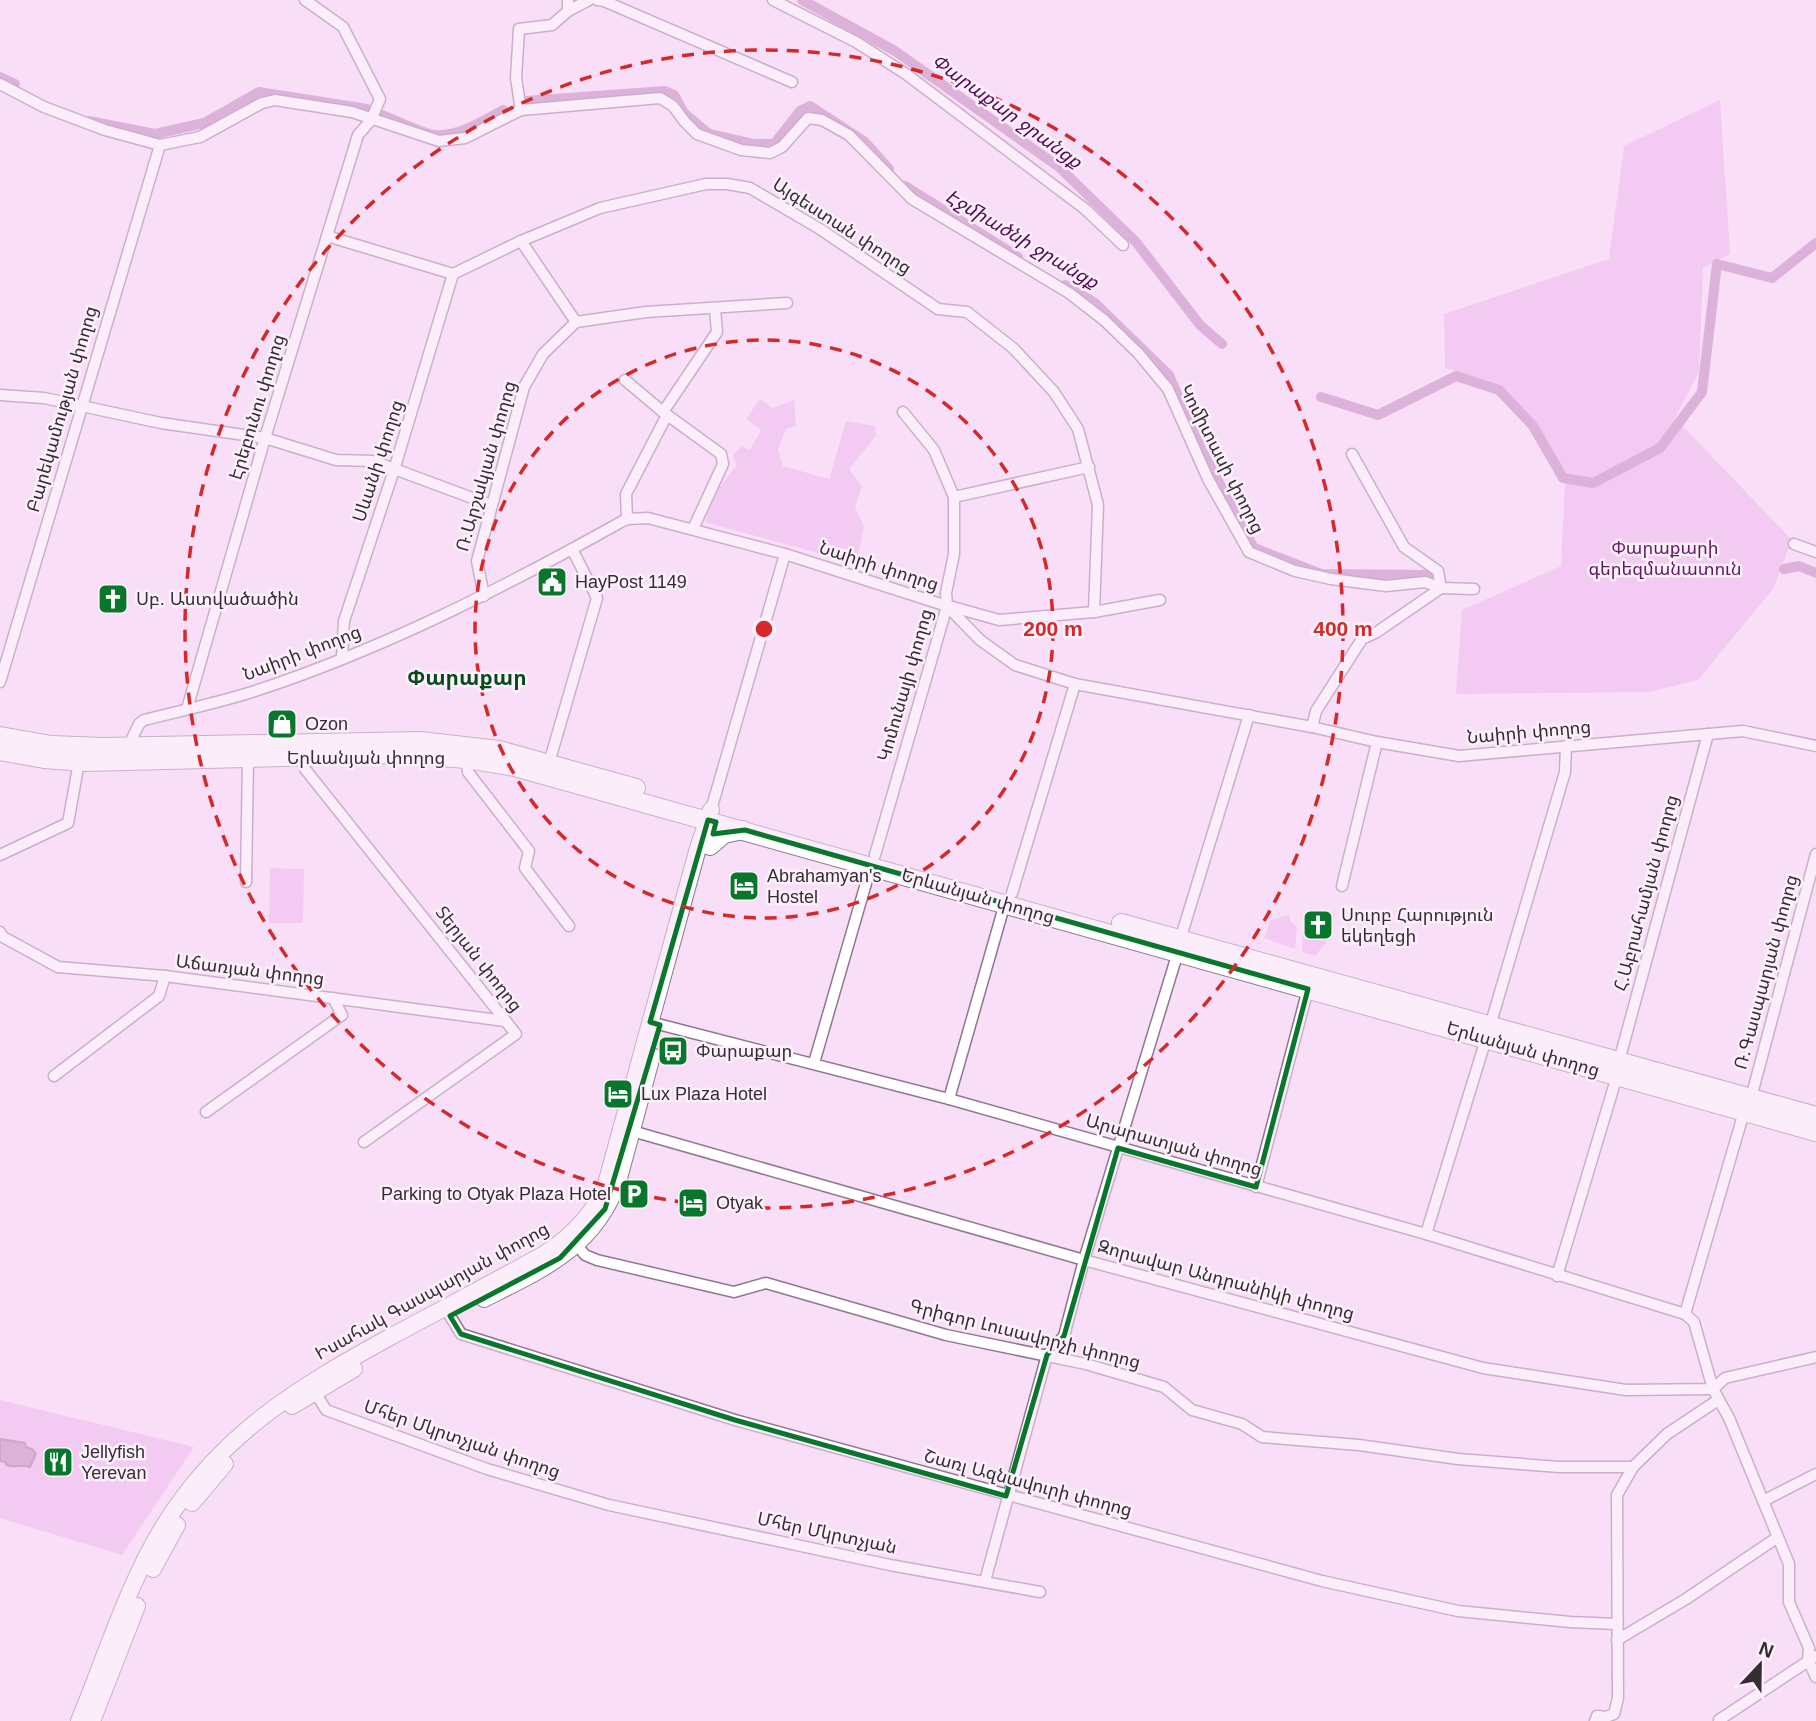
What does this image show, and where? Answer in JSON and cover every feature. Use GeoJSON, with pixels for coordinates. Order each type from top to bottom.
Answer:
{"type":"FeatureCollection","features":[{"type":"Feature","properties":{"kind":"highway","name":"Երևանյան փողոց"},"geometry":{"type":"LineString","coordinates":[[0,736],[51,745],[128,747],[420,741],[499,750],[549,762],[873,860],[1747,1105],[1816,1132]]}},
{"type":"Feature","properties":{"kind":"highway","name":"Երևանյան փողոց"},"geometry":{"type":"LineString","coordinates":[[0,751],[79,762],[400,754],[467,759],[714,812],[744,830],[873,860]]}},
{"type":"Feature","properties":{"kind":"highway"},"geometry":{"type":"LineString","coordinates":[[710,846],[724,834],[744,830]]}},
{"type":"Feature","properties":{"kind":"highway","name":"Երևանյան փողոց"},"geometry":{"type":"LineString","coordinates":[[1179,946],[1308,989],[1488,1032]]}},
{"type":"Feature","properties":{"kind":"highway","name":"Երևանյան փողոց"},"geometry":{"type":"LineString","coordinates":[[1747,1105],[1816,1116]]}},
{"type":"Feature","properties":{"kind":"main road","name":"Իսահակ Գասպարյան փողոց"},"geometry":{"type":"LineString","coordinates":[[79,1721],[127,1601],[154,1543],[192,1485],[226,1448],[256,1420],[306,1384],[547,1253],[568,1237],[589,1215],[606,1184],[710,846],[714,812]]}},
{"type":"Feature","properties":{"kind":"main road","name":"Իսահակ Գասպարյան փողոց"},"geometry":{"type":"LineString","coordinates":[[92,1721],[150,1576],[181,1519],[202,1489],[241,1448],[269,1423],[315,1392],[450,1316],[552,1263],[577,1245],[595,1226],[610,1200],[621,1172],[698,848],[714,812]]}},
{"type":"Feature","properties":{"kind":"street"},"geometry":{"type":"LineString","coordinates":[[305,0],[343,27],[380,99],[371,120]]}},
{"type":"Feature","properties":{"kind":"street"},"geometry":{"type":"LineString","coordinates":[[521,110],[516,78],[519,29],[552,25],[568,6],[589,0]]}},
{"type":"Feature","properties":{"kind":"street"},"geometry":{"type":"LineString","coordinates":[[597,0],[792,82]]}},
{"type":"Feature","properties":{"kind":"street"},"geometry":{"type":"LineString","coordinates":[[773,0],[856,43],[906,74],[1085,209],[1123,245]]}},
{"type":"Feature","properties":{"kind":"street","name":"Կոմիտասի փողոց"},"geometry":{"type":"LineString","coordinates":[[0,84],[44,107],[93,126],[160,145],[200,137],[262,103],[275,100],[352,112],[439,141],[465,138],[521,110],[660,98],[673,106],[697,134],[741,150],[770,153],[782,147],[808,118],[822,120],[849,135],[912,199],[1069,293],[1104,320],[1138,352],[1168,389],[1208,479],[1249,552],[1295,571],[1331,579],[1386,586],[1425,582],[1441,588],[1474,589]]}},
{"type":"Feature","properties":{"kind":"street","name":"Էրեբունու փողոց"},"geometry":{"type":"LineString","coordinates":[[187,709],[265,438],[358,135],[371,120]]}},
{"type":"Feature","properties":{"kind":"street","name":"Բարեկամության փողոց"},"geometry":{"type":"LineString","coordinates":[[0,682],[160,145]]}},
{"type":"Feature","properties":{"kind":"street","name":"Այգեստան փողոց"},"geometry":{"type":"LineString","coordinates":[[453,274],[600,208],[706,184],[750,188],[820,229],[938,309],[967,312],[1013,348],[1054,391],[1077,429],[1098,505],[1094,612]]}},
{"type":"Feature","properties":{"kind":"street"},"geometry":{"type":"LineString","coordinates":[[327,236],[453,274]]}},
{"type":"Feature","properties":{"kind":"street"},"geometry":{"type":"LineString","coordinates":[[522,241],[576,322],[646,312],[787,303]]}},
{"type":"Feature","properties":{"kind":"street","name":"Սևանի փողոց"},"geometry":{"type":"LineString","coordinates":[[342,658],[344,621],[394,470],[453,274]]}},
{"type":"Feature","properties":{"kind":"street"},"geometry":{"type":"LineString","coordinates":[[627,519],[625,494],[665,414],[717,332],[715,309]]}},
{"type":"Feature","properties":{"kind":"street","name":"Ռ.Արշակյան փողոց"},"geometry":{"type":"LineString","coordinates":[[484,596],[477,561],[524,387],[543,354],[576,322]]}},
{"type":"Feature","properties":{"kind":"street"},"geometry":{"type":"LineString","coordinates":[[625,380],[665,414],[721,454],[723,464],[693,529]]}},
{"type":"Feature","properties":{"kind":"street"},"geometry":{"type":"LineString","coordinates":[[0,395],[44,398],[161,423],[265,438],[336,460],[373,461],[491,505]]}},
{"type":"Feature","properties":{"kind":"street","name":"Կոմունայի փողոց"},"geometry":{"type":"LineString","coordinates":[[814,1063],[947,606],[946,593],[954,554],[954,497],[934,450],[903,412]]}},
{"type":"Feature","properties":{"kind":"street"},"geometry":{"type":"LineString","coordinates":[[1312,727],[1316,711],[1362,639],[1377,632],[1441,588],[1438,570],[1404,547],[1352,454]]}},
{"type":"Feature","properties":{"kind":"street"},"geometry":{"type":"LineString","coordinates":[[954,497],[1089,467]]}},
{"type":"Feature","properties":{"kind":"street","name":"Նաիրի փողոց"},"geometry":{"type":"LineString","coordinates":[[128,747],[141,722],[252,692],[342,658],[484,596],[627,519],[648,518],[785,554],[947,606],[980,640],[1015,666],[1075,684],[1460,756],[1744,731],[1816,746]]}},
{"type":"Feature","properties":{"kind":"street"},"geometry":{"type":"LineString","coordinates":[[1794,544],[1816,552]]}},
{"type":"Feature","properties":{"kind":"street"},"geometry":{"type":"LineString","coordinates":[[549,762],[597,598],[572,549]]}},
{"type":"Feature","properties":{"kind":"street","name":"Իսահակ Գասպարյան փողոց"},"geometry":{"type":"LineString","coordinates":[[714,812],[785,554]]}},
{"type":"Feature","properties":{"kind":"street"},"geometry":{"type":"LineString","coordinates":[[947,606],[999,620],[1094,612],[1160,600]]}},
{"type":"Feature","properties":{"kind":"street"},"geometry":{"type":"LineString","coordinates":[[949,1100],[1075,684]]}},
{"type":"Feature","properties":{"kind":"street"},"geometry":{"type":"LineString","coordinates":[[985,1581],[1006,1496],[1047,1355],[1064,1336],[1084,1260],[1249,715]]}},
{"type":"Feature","properties":{"kind":"street","name":"Հ.Աբրահամյան փողոց"},"geometry":{"type":"LineString","coordinates":[[1557,1276],[1618,1069],[1708,734]]}},
{"type":"Feature","properties":{"kind":"street"},"geometry":{"type":"LineString","coordinates":[[1342,886],[1377,742]]}},
{"type":"Feature","properties":{"kind":"street"},"geometry":{"type":"LineString","coordinates":[[1426,1234],[1565,772],[1566,746]]}},
{"type":"Feature","properties":{"kind":"street","name":"Տերյան փողոց"},"geometry":{"type":"LineString","coordinates":[[303,757],[305,769],[516,1034],[363,1142]]}},
{"type":"Feature","properties":{"kind":"street"},"geometry":{"type":"LineString","coordinates":[[246,881],[248,758]]}},
{"type":"Feature","properties":{"kind":"street"},"geometry":{"type":"LineString","coordinates":[[467,759],[468,772],[529,851],[525,868],[569,926]]}},
{"type":"Feature","properties":{"kind":"street"},"geometry":{"type":"LineString","coordinates":[[0,855],[68,823],[79,762]]}},
{"type":"Feature","properties":{"kind":"street","name":"Ռ.Գասպարյան փողոց"},"geometry":{"type":"LineString","coordinates":[[1685,1314],[1747,1105],[1816,855]]}},
{"type":"Feature","properties":{"kind":"street","name":"Աճառյան փողոց"},"geometry":{"type":"LineString","coordinates":[[0,932],[3,937],[58,967],[165,976],[505,1020]]}},
{"type":"Feature","properties":{"kind":"street"},"geometry":{"type":"LineString","coordinates":[[54,1076],[159,996],[165,976]]}},
{"type":"Feature","properties":{"kind":"street"},"geometry":{"type":"LineString","coordinates":[[1256,1187],[1308,989]]}},
{"type":"Feature","properties":{"kind":"street"},"geometry":{"type":"LineString","coordinates":[[206,1112],[342,1016],[333,998]]}},
{"type":"Feature","properties":{"kind":"street","name":"Արարատյան փողոց"},"geometry":{"type":"LineString","coordinates":[[655,1024],[814,1063],[1426,1234],[1685,1314]]}},
{"type":"Feature","properties":{"kind":"street","name":"Զորավար Անդրանիկի փողոց"},"geometry":{"type":"LineString","coordinates":[[632,1131],[1084,1260],[1483,1368],[1626,1390],[1715,1394],[1725,1378],[1816,1357]]}},
{"type":"Feature","properties":{"kind":"street","name":"Գրիգոր Լուսավորչի փողոց"},"geometry":{"type":"LineString","coordinates":[[577,1245],[584,1255],[597,1260],[734,1292],[766,1283],[946,1335],[1086,1364],[1164,1387],[1192,1410],[1242,1424],[1262,1437],[1359,1445],[1458,1459],[1559,1467],[1633,1467]]}},
{"type":"Feature","properties":{"kind":"street"},"geometry":{"type":"LineString","coordinates":[[1685,1314],[1694,1322],[1715,1394],[1729,1418],[1778,1537],[1790,1572],[1789,1602],[1809,1648],[1816,1677]]}},
{"type":"Feature","properties":{"kind":"street","name":"Շառլ Ազնավուրի փողոց"},"geometry":{"type":"LineString","coordinates":[[450,1316],[461,1334],[735,1420],[1322,1581],[1458,1611],[1616,1624]]}},
{"type":"Feature","properties":{"kind":"street","name":"Մհեր Մկրտչյան փողոց"},"geometry":{"type":"LineString","coordinates":[[315,1392],[326,1410],[486,1469],[609,1505]]}},
{"type":"Feature","properties":{"kind":"street"},"geometry":{"type":"LineString","coordinates":[[1595,1721],[1597,1716],[1614,1714],[1618,1698],[1617,1495],[1633,1467],[1715,1394]]}},
{"type":"Feature","properties":{"kind":"street"},"geometry":{"type":"LineString","coordinates":[[1763,1501],[1816,1474]]}},
{"type":"Feature","properties":{"kind":"street","name":"Մհեր Մկրտչյան"},"geometry":{"type":"LineString","coordinates":[[609,1505],[890,1565],[1040,1592]]}},
{"type":"Feature","properties":{"kind":"street"},"geometry":{"type":"LineString","coordinates":[[1617,1640],[1686,1599],[1778,1537]]}},
{"type":"Feature","properties":{"kind":"street"},"geometry":{"type":"LineString","coordinates":[[1719,1720],[1812,1658]]}},
{"type":"Feature","properties":{"kind":"highlighted area"},"geometry":{"type":"Polygon","coordinates":[[[708,820],[716,822],[713,834],[745,830],[1308,989],[1256,1187],[1118,1148],[1064,1336],[1047,1355],[1006,1496],[735,1420],[461,1334],[450,1316],[560,1258],[605,1209],[660,1025],[650,1022],[708,820]]]}},
{"type":"Feature","properties":{"kind":"green space","name":"Փարաքարի գերեզմանատուն"},"geometry":{"type":"Polygon","coordinates":[[[1720,100],[1730,254],[1703,268],[1699,372],[1675,418],[1792,540],[1773,589],[1698,680],[1649,692],[1456,694],[1462,610],[1561,566],[1565,484],[1501,386],[1445,368],[1444,314],[1609,259],[1624,146],[1720,100]]]}},
{"type":"Feature","properties":{"kind":"green space"},"geometry":{"type":"Polygon","coordinates":[[[760,399],[773,408],[794,400],[796,426],[786,429],[778,449],[783,466],[829,479],[846,421],[875,426],[876,436],[849,469],[862,487],[855,507],[864,526],[858,555],[876,561],[876,569],[705,522],[714,494],[737,465],[733,455],[742,446],[750,450],[761,430],[746,419],[760,399]]]}},
{"type":"Feature","properties":{"kind":"green space"},"geometry":{"type":"Polygon","coordinates":[[[270,868],[304,869],[303,923],[269,923],[270,868]]]}},
{"type":"Feature","properties":{"kind":"green space"},"geometry":{"type":"Polygon","coordinates":[[[1289,915],[1291,922],[1297,927],[1295,949],[1264,938],[1271,920],[1289,915]]]}},
{"type":"Feature","properties":{"kind":"green space"},"geometry":{"type":"Polygon","coordinates":[[[1303,931],[1327,941],[1315,956],[1302,952],[1303,931]]]}},
{"type":"Feature","properties":{"kind":"green space"},"geometry":{"type":"Polygon","coordinates":[[[0,1400],[194,1447],[122,1555],[0,1518],[0,1400]]]}},
{"type":"Feature","properties":{"kind":"shaded area"},"geometry":{"type":"Polygon","coordinates":[[[0,1439],[25,1443],[26,1447],[32,1449],[36,1454],[30,1467],[9,1466],[0,1461],[0,1439]]]}},
{"type":"Feature","properties":{"kind":"waterway","name":"Փարաքար ջրանցք"},"geometry":{"type":"LineString","coordinates":[[802,0],[895,51],[1059,167],[1136,242],[1200,325],[1222,344]]}},
{"type":"Feature","properties":{"kind":"waterway","name":"Էջմիածնի ջրանցք"},"geometry":{"type":"LineString","coordinates":[[0,77],[15,84]]}},
{"type":"Feature","properties":{"kind":"waterway","name":"Էջմիածնի ջրանցք"},"geometry":{"type":"LineString","coordinates":[[526,101],[665,91],[674,95],[684,113],[709,134],[753,144],[774,144],[800,111],[810,106],[865,142],[889,169]]}},
{"type":"Feature","properties":{"kind":"waterway","name":"Էջմիածնի ջրանցք"},"geometry":{"type":"LineString","coordinates":[[89,121],[155,134],[204,123],[259,92],[367,109]]}},
{"type":"Feature","properties":{"kind":"waterway","name":"Էջմիածնի ջրանցք"},"geometry":{"type":"LineString","coordinates":[[382,115],[423,132],[438,135],[458,132],[503,110]]}},
{"type":"Feature","properties":{"kind":"waterway","name":"Էջմիածնի ջրանցք"},"geometry":{"type":"LineString","coordinates":[[905,186],[1018,257]]}},
{"type":"Feature","properties":{"kind":"waterway","name":"Փարաքար ջրանցք"},"geometry":{"type":"LineString","coordinates":[[1321,397],[1378,415],[1456,376],[1499,390],[1533,426],[1563,478],[1593,483],[1660,448],[1702,392],[1717,264],[1772,278],[1816,243]]}},
{"type":"Feature","properties":{"kind":"waterway","name":"Էջմիածնի ջրանցք"},"geometry":{"type":"LineString","coordinates":[[1065,285],[1095,303],[1169,375],[1201,449],[1254,548],[1321,574],[1430,575]]}},
{"type":"Feature","properties":{"kind":"waterway","name":"Էջմիածնի ջրանցք"},"geometry":{"type":"LineString","coordinates":[[1784,569],[1799,566],[1816,573]]}},
{"type":"Feature","properties":{"kind":"place","name":"HayPost 1149"},"geometry":{"type":"Point","coordinates":[552,582]}},
{"type":"Feature","properties":{"kind":"place","name":"Սբ. Աստվածածին"},"geometry":{"type":"Point","coordinates":[113,599]}},
{"type":"Feature","properties":{"kind":"place","name":"Ozon"},"geometry":{"type":"Point","coordinates":[282,724]}},
{"type":"Feature","properties":{"kind":"place","name":"Abrahamyan's Hostel"},"geometry":{"type":"Point","coordinates":[744,886]}},
{"type":"Feature","properties":{"kind":"place","name":"Սուրբ Հարություն եկեղեցի"},"geometry":{"type":"Point","coordinates":[1318,925]}},
{"type":"Feature","properties":{"kind":"place","name":"Փարաքար"},"geometry":{"type":"Point","coordinates":[673,1051]}},
{"type":"Feature","properties":{"kind":"place","name":"Lux Plaza Hotel"},"geometry":{"type":"Point","coordinates":[618,1094]}},
{"type":"Feature","properties":{"kind":"place","name":"Parking to Otyak Plaza Hotel"},"geometry":{"type":"Point","coordinates":[634,1194]}},
{"type":"Feature","properties":{"kind":"place","name":"Otyak"},"geometry":{"type":"Point","coordinates":[693,1203]}},
{"type":"Feature","properties":{"kind":"place","name":"Jellyfish Yerevan"},"geometry":{"type":"Point","coordinates":[58,1462]}},
{"type":"Feature","properties":{"kind":"district","name":"Փարաքար"},"geometry":{"type":"Point","coordinates":[467,677]}}]}
